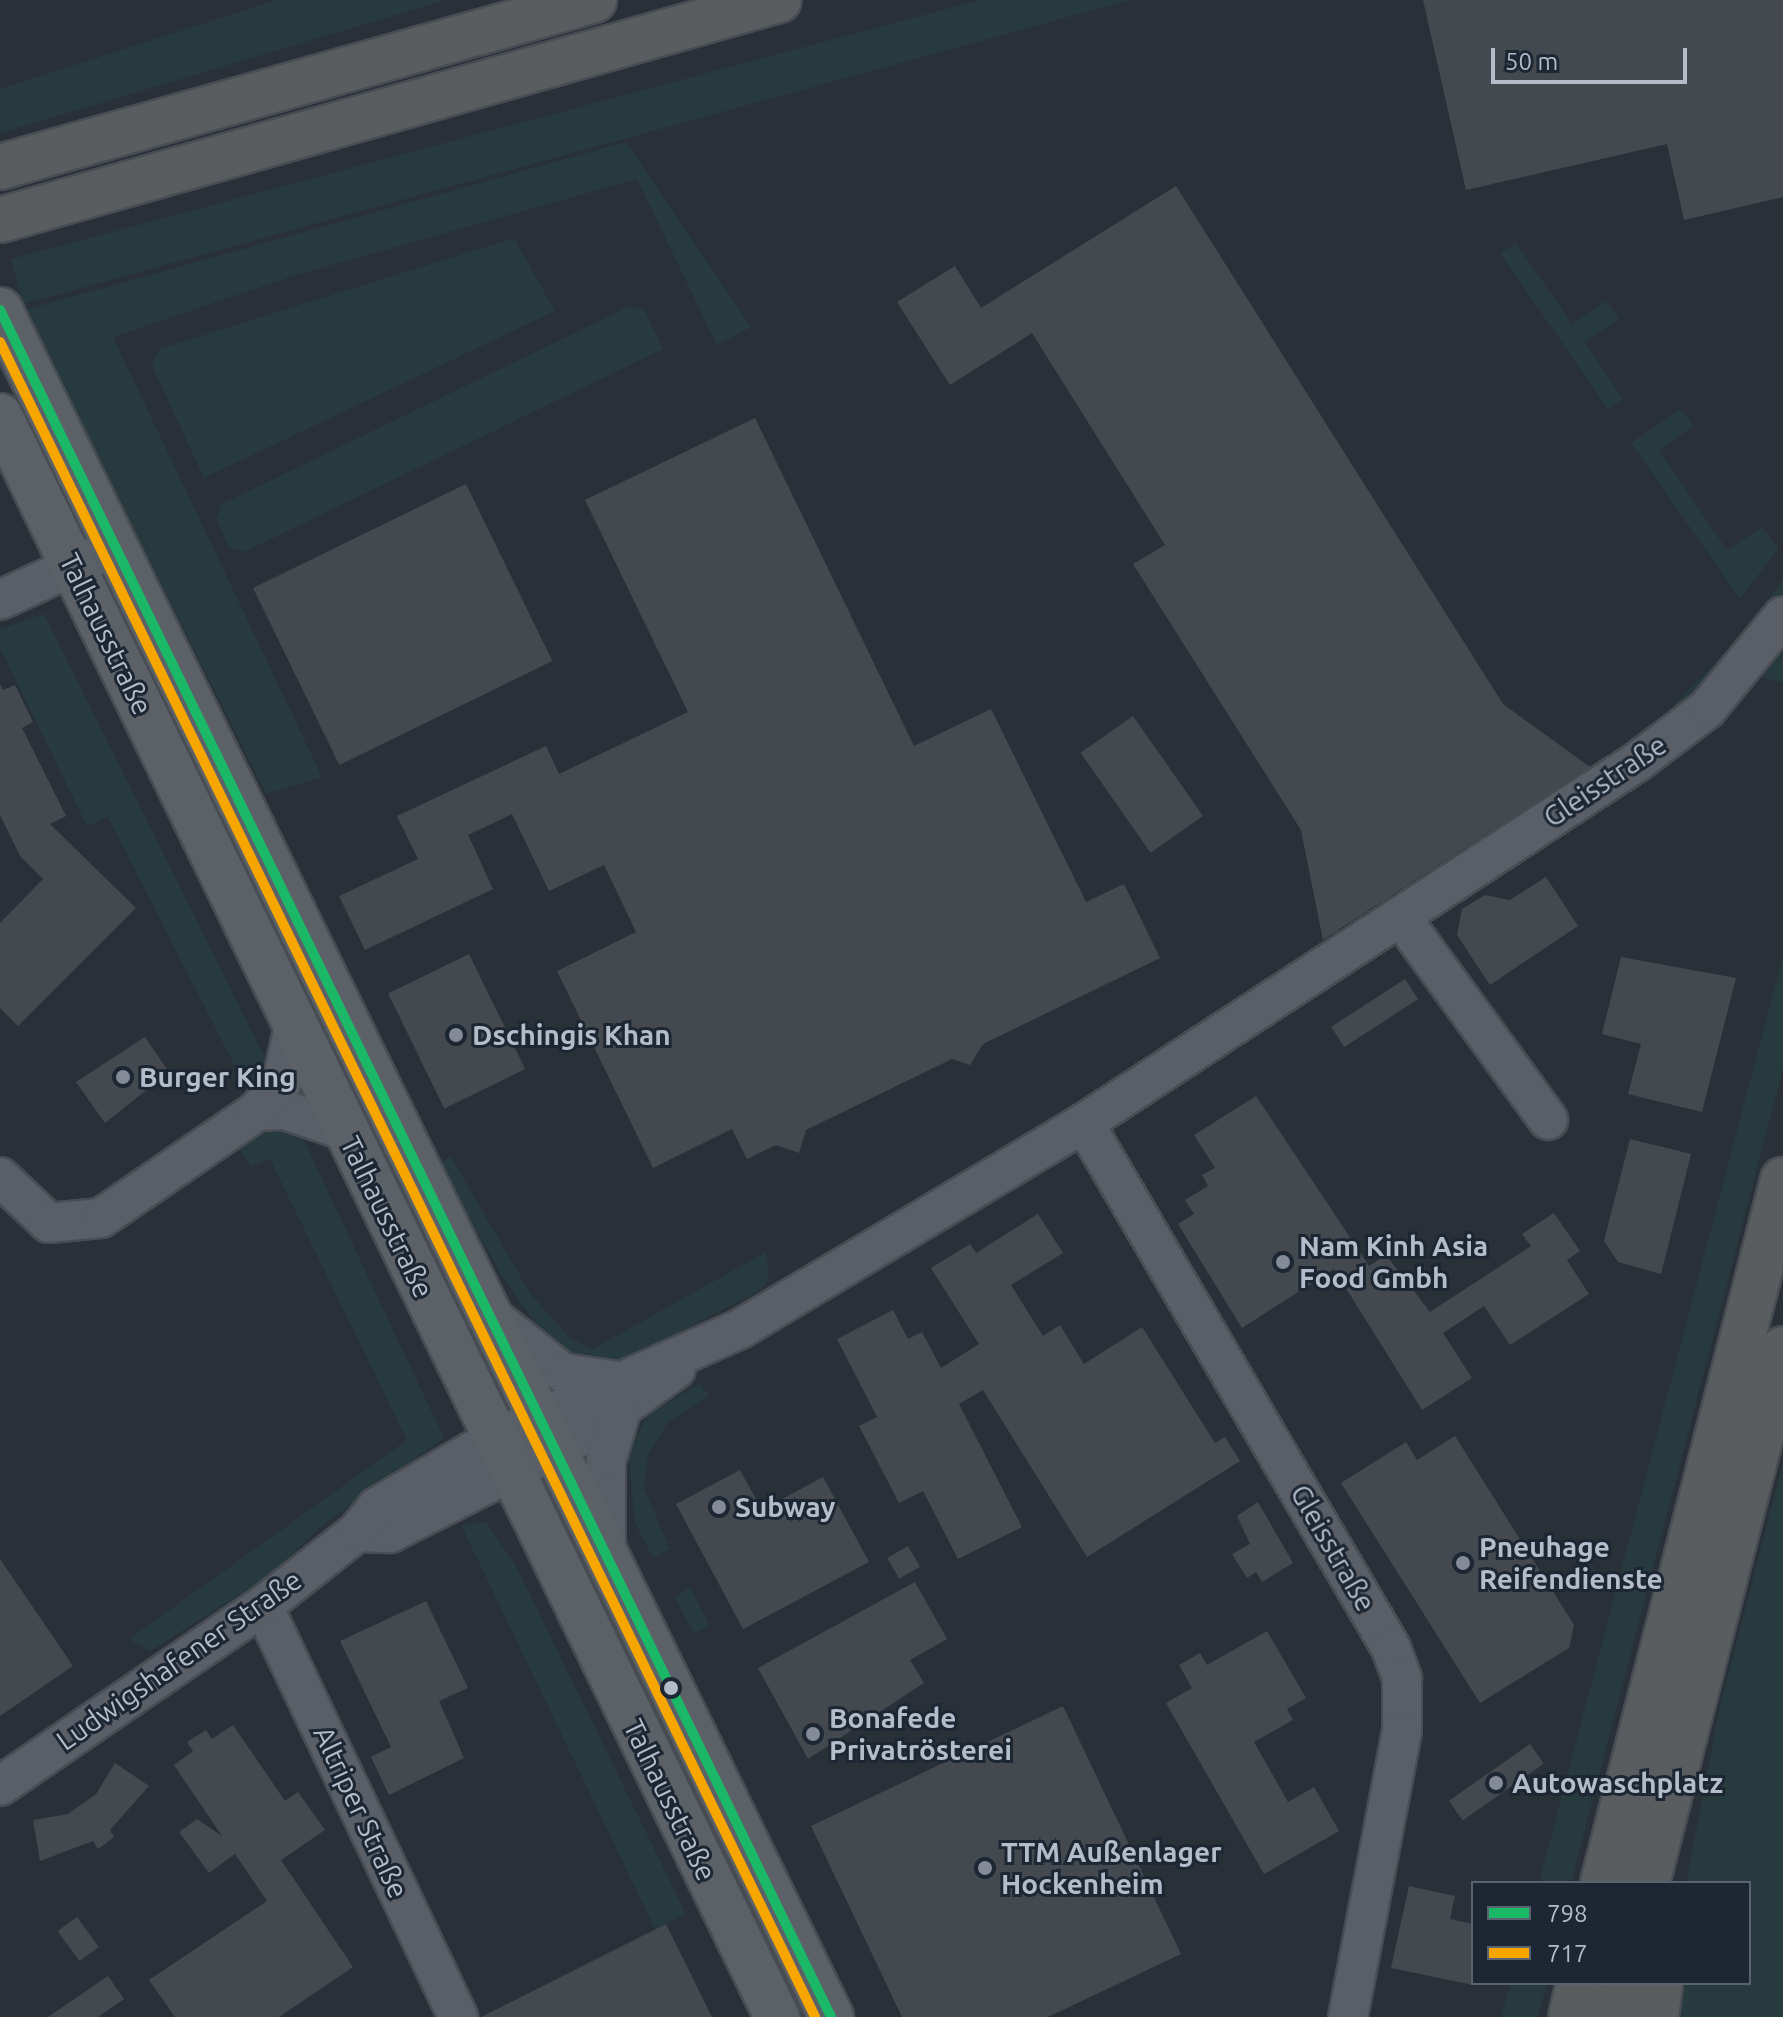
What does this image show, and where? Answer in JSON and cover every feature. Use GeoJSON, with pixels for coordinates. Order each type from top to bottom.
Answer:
{"type":"FeatureCollection","features":[{"type":"Feature","properties":{"kind":"highway"},"geometry":{"type":"LineString","coordinates":[[0,167],[594,0]]}},
{"type":"Feature","properties":{"kind":"highway"},"geometry":{"type":"LineString","coordinates":[[0,220],[779,0]]}},
{"type":"Feature","properties":{"kind":"highway"},"geometry":{"type":"LineString","coordinates":[[1604,1881],[1783,1180]]}},
{"type":"Feature","properties":{"kind":"highway"},"geometry":{"type":"LineString","coordinates":[[1647,1881],[1783,1349]]}},
{"type":"Feature","properties":{"kind":"highway"},"geometry":{"type":"LineString","coordinates":[[1672,1781],[1674,1881]]}},
{"type":"Feature","properties":{"kind":"highway"},"geometry":{"type":"LineString","coordinates":[[1571,2017],[1579,1985]]}},
{"type":"Feature","properties":{"kind":"highway"},"geometry":{"type":"LineString","coordinates":[[1615,2017],[1623,1985]]}},
{"type":"Feature","properties":{"kind":"highway"},"geometry":{"type":"LineString","coordinates":[[1656,2017],[1660,1985]]}},
{"type":"Feature","properties":{"kind":"main road","name":"Talhausstraße"},"geometry":{"type":"LineString","coordinates":[[0,310],[831,2017]]}},
{"type":"Feature","properties":{"kind":"main road","name":"Talhausstraße"},"geometry":{"type":"LineString","coordinates":[[0,416],[501,1454],[777,2017]]}},
{"type":"Feature","properties":{"kind":"street"},"geometry":{"type":"LineString","coordinates":[[0,600],[115,547]]}},
{"type":"Feature","properties":{"kind":"street","name":"Gleisstraße"},"geometry":{"type":"LineString","coordinates":[[501,1454],[548,1435],[619,1397],[1084,1123],[1400,916],[1707,709],[1783,616]]}},
{"type":"Feature","properties":{"kind":"street"},"geometry":{"type":"LineString","coordinates":[[1400,916],[1548,1120]]}},
{"type":"Feature","properties":{"kind":"street"},"geometry":{"type":"LineString","coordinates":[[0,1177],[37,1217],[83,1225],[257,1111],[282,1082],[294,1025]]}},
{"type":"Feature","properties":{"kind":"street"},"geometry":{"type":"LineString","coordinates":[[257,1111],[285,1110],[346,1131]]}},
{"type":"Feature","properties":{"kind":"street","name":"Gleisstraße"},"geometry":{"type":"LineString","coordinates":[[1084,1123],[1391,1648],[1402,1679],[1402,1731],[1348,2017]]}},
{"type":"Feature","properties":{"kind":"street"},"geometry":{"type":"LineString","coordinates":[[488,1313],[563,1373],[619,1397],[606,1461],[606,1554]]}},
{"type":"Feature","properties":{"kind":"street","name":"Ludwigshafener Straße"},"geometry":{"type":"LineString","coordinates":[[0,1786],[263,1606],[357,1532],[377,1507],[501,1454]]}},
{"type":"Feature","properties":{"kind":"street","name":"Altriper Straße"},"geometry":{"type":"LineString","coordinates":[[263,1606],[458,2017]]}},
{"type":"Feature","properties":{"kind":"green space"},"geometry":{"type":"Polygon","coordinates":[[[276,0],[446,0],[0,133],[0,89],[276,0]]]}},
{"type":"Feature","properties":{"kind":"green space"},"geometry":{"type":"Polygon","coordinates":[[[980,0],[1130,0],[23,304],[11,259],[980,0]]]}},
{"type":"Feature","properties":{"kind":"green space"},"geometry":{"type":"Polygon","coordinates":[[[626,142],[751,327],[717,345],[637,179],[293,276],[113,337],[322,777],[266,794],[25,310],[626,142]]]}},
{"type":"Feature","properties":{"kind":"green space"},"geometry":{"type":"Polygon","coordinates":[[[514,238],[555,311],[204,478],[152,366],[159,349],[514,238]]]}},
{"type":"Feature","properties":{"kind":"green space"},"geometry":{"type":"Polygon","coordinates":[[[1516,243],[1572,324],[1606,301],[1619,319],[1585,342],[1623,399],[1608,409],[1500,253],[1516,243]]]}},
{"type":"Feature","properties":{"kind":"green space"},"geometry":{"type":"Polygon","coordinates":[[[630,306],[645,311],[663,349],[244,552],[229,547],[216,519],[222,504],[630,306]]]}},
{"type":"Feature","properties":{"kind":"green space"},"geometry":{"type":"Polygon","coordinates":[[[0,340],[81,522],[0,369],[0,340]]]}},
{"type":"Feature","properties":{"kind":"green space"},"geometry":{"type":"Polygon","coordinates":[[[1681,409],[1693,426],[1659,450],[1727,550],[1762,527],[1778,549],[1740,599],[1631,443],[1681,409]]]}},
{"type":"Feature","properties":{"kind":"green space"},"geometry":{"type":"Polygon","coordinates":[[[1783,578],[1783,595],[1767,618],[1697,700],[1653,727],[1751,626],[1783,578]]]}},
{"type":"Feature","properties":{"kind":"green space"},"geometry":{"type":"Polygon","coordinates":[[[44,614],[268,1064],[249,1094],[108,817],[87,826],[0,648],[0,629],[44,614]]]}},
{"type":"Feature","properties":{"kind":"green space"},"geometry":{"type":"Polygon","coordinates":[[[1783,650],[1783,683],[1762,677],[1783,650]]]}},
{"type":"Feature","properties":{"kind":"green space"},"geometry":{"type":"Polygon","coordinates":[[[164,711],[185,729],[504,1378],[496,1382],[164,711]]]}},
{"type":"Feature","properties":{"kind":"green space"},"geometry":{"type":"Polygon","coordinates":[[[1783,956],[1783,1068],[1572,1881],[1540,1881],[1783,956]]]}},
{"type":"Feature","properties":{"kind":"green space"},"geometry":{"type":"Polygon","coordinates":[[[265,1128],[299,1130],[444,1438],[324,1524],[269,1576],[150,1651],[129,1639],[407,1440],[270,1159],[251,1167],[237,1145],[265,1128]]]}},
{"type":"Feature","properties":{"kind":"green space"},"geometry":{"type":"Polygon","coordinates":[[[451,1157],[530,1293],[571,1339],[593,1349],[766,1252],[769,1278],[762,1289],[619,1364],[568,1355],[542,1333],[504,1279],[438,1163],[451,1157]]]}},
{"type":"Feature","properties":{"kind":"green space"},"geometry":{"type":"Polygon","coordinates":[[[700,1383],[709,1396],[668,1422],[648,1455],[644,1488],[670,1549],[653,1558],[635,1523],[628,1451],[649,1414],[700,1383]]]}},
{"type":"Feature","properties":{"kind":"green space"},"geometry":{"type":"Polygon","coordinates":[[[1783,1462],[1783,2017],[1666,2017],[1670,1985],[1751,1985],[1751,1881],[1686,1881],[1720,1707],[1783,1462]]]}},
{"type":"Feature","properties":{"kind":"green space"},"geometry":{"type":"Polygon","coordinates":[[[545,1489],[642,1681],[699,1767],[821,2017],[794,2017],[545,1489]]]}},
{"type":"Feature","properties":{"kind":"green space"},"geometry":{"type":"Polygon","coordinates":[[[486,1522],[515,1564],[686,1914],[655,1929],[461,1525],[486,1522]]]}},
{"type":"Feature","properties":{"kind":"green space"},"geometry":{"type":"Polygon","coordinates":[[[690,1588],[710,1625],[694,1634],[674,1596],[690,1588]]]}},
{"type":"Feature","properties":{"kind":"green space"},"geometry":{"type":"Polygon","coordinates":[[[1510,1985],[1546,1985],[1538,2017],[1501,2017],[1510,1985]]]}},
{"type":"Feature","properties":{"kind":"building"},"geometry":{"type":"Polygon","coordinates":[[[1423,0],[1783,0],[1783,197],[1684,220],[1667,144],[1466,190],[1423,0]]]}},
{"type":"Feature","properties":{"kind":"building"},"geometry":{"type":"Polygon","coordinates":[[[1176,186],[1503,704],[1590,767],[1323,940],[1301,830],[1133,564],[1165,545],[1032,333],[950,385],[897,302],[955,266],[981,308],[1176,186]]]}},
{"type":"Feature","properties":{"kind":"building"},"geometry":{"type":"Polygon","coordinates":[[[755,418],[914,746],[991,709],[1086,902],[1124,884],[1160,958],[983,1044],[970,1065],[952,1059],[806,1130],[799,1153],[776,1145],[747,1159],[732,1129],[653,1168],[557,971],[636,932],[604,865],[549,891],[512,814],[468,835],[493,889],[365,950],[339,896],[418,859],[397,816],[546,746],[559,774],[688,712],[585,500],[755,418]]]}},
{"type":"Feature","properties":{"kind":"building"},"geometry":{"type":"Polygon","coordinates":[[[466,484],[552,661],[339,765],[253,588],[466,484]]]}},
{"type":"Feature","properties":{"kind":"building"},"geometry":{"type":"Polygon","coordinates":[[[0,684],[3,690],[15,685],[33,722],[22,728],[66,816],[50,824],[136,908],[18,1026],[0,1008],[0,923],[43,879],[20,856],[0,815],[0,684]]]}},
{"type":"Feature","properties":{"kind":"building"},"geometry":{"type":"Polygon","coordinates":[[[1133,716],[1203,816],[1151,853],[1081,753],[1133,716]]]}},
{"type":"Feature","properties":{"kind":"building"},"geometry":{"type":"Polygon","coordinates":[[[1546,877],[1578,926],[1490,985],[1457,935],[1462,909],[1485,895],[1510,900],[1546,877]]]}},
{"type":"Feature","properties":{"kind":"building"},"geometry":{"type":"Polygon","coordinates":[[[469,954],[525,1069],[444,1108],[388,993],[469,954]]]}},
{"type":"Feature","properties":{"kind":"building"},"geometry":{"type":"Polygon","coordinates":[[[1621,957],[1736,978],[1702,1112],[1628,1094],[1641,1044],[1602,1034],[1621,957]]]}},
{"type":"Feature","properties":{"kind":"building"},"geometry":{"type":"Polygon","coordinates":[[[1405,979],[1418,999],[1344,1047],[1331,1027],[1405,979]]]}},
{"type":"Feature","properties":{"kind":"building","name":"Burger King"},"geometry":{"type":"Polygon","coordinates":[[[145,1037],[169,1072],[105,1123],[76,1082],[145,1037]]]}},
{"type":"Feature","properties":{"kind":"building"},"geometry":{"type":"Polygon","coordinates":[[[1256,1096],[1369,1266],[1386,1255],[1430,1312],[1531,1246],[1522,1234],[1554,1213],[1580,1251],[1567,1260],[1589,1294],[1510,1345],[1484,1306],[1443,1333],[1472,1378],[1422,1410],[1334,1269],[1242,1328],[1178,1224],[1194,1214],[1185,1200],[1208,1186],[1202,1175],[1215,1168],[1194,1135],[1256,1096]]]}},
{"type":"Feature","properties":{"kind":"building"},"geometry":{"type":"Polygon","coordinates":[[[1630,1139],[1691,1154],[1661,1274],[1618,1262],[1604,1241],[1630,1139]]]}},
{"type":"Feature","properties":{"kind":"building"},"geometry":{"type":"Polygon","coordinates":[[[1038,1214],[1063,1253],[1011,1285],[1043,1336],[1060,1325],[1084,1364],[1142,1327],[1215,1443],[1225,1437],[1240,1461],[1087,1557],[983,1390],[959,1404],[1022,1527],[958,1559],[923,1491],[899,1503],[859,1426],[877,1417],[837,1339],[893,1310],[908,1339],[922,1332],[941,1368],[979,1344],[931,1268],[970,1244],[976,1253],[1038,1214]]]}},
{"type":"Feature","properties":{"kind":"building","name":"Pneuhage Reifendienste"},"geometry":{"type":"Polygon","coordinates":[[[1455,1436],[1574,1625],[1569,1648],[1480,1703],[1341,1483],[1406,1442],[1417,1460],[1455,1436]]]}},
{"type":"Feature","properties":{"kind":"building"},"geometry":{"type":"Polygon","coordinates":[[[740,1470],[762,1510],[823,1477],[869,1562],[743,1629],[676,1504],[740,1470]]]}},
{"type":"Feature","properties":{"kind":"building"},"geometry":{"type":"Polygon","coordinates":[[[1258,1502],[1293,1563],[1262,1582],[1256,1572],[1247,1578],[1232,1554],[1250,1544],[1237,1516],[1258,1502]]]}},
{"type":"Feature","properties":{"kind":"building"},"geometry":{"type":"Polygon","coordinates":[[[908,1546],[920,1567],[899,1579],[887,1558],[908,1546]]]}},
{"type":"Feature","properties":{"kind":"building"},"geometry":{"type":"Polygon","coordinates":[[[0,1559],[73,1666],[0,1716],[0,1559]]]}},
{"type":"Feature","properties":{"kind":"building"},"geometry":{"type":"Polygon","coordinates":[[[915,1582],[947,1639],[910,1660],[924,1683],[808,1759],[758,1668],[915,1582]]]}},
{"type":"Feature","properties":{"kind":"building"},"geometry":{"type":"Polygon","coordinates":[[[426,1601],[468,1688],[439,1701],[464,1758],[389,1795],[371,1757],[391,1747],[340,1641],[426,1601]]]}},
{"type":"Feature","properties":{"kind":"building"},"geometry":{"type":"Polygon","coordinates":[[[1267,1631],[1306,1698],[1287,1709],[1293,1720],[1254,1742],[1288,1802],[1314,1787],[1339,1831],[1264,1874],[1166,1703],[1192,1688],[1179,1665],[1200,1653],[1207,1665],[1267,1631]]]}},
{"type":"Feature","properties":{"kind":"building","name":"TTM Außenlager Hockenheim"},"geometry":{"type":"Polygon","coordinates":[[[1063,1706],[1181,1954],[1048,2017],[902,2017],[811,1826],[1063,1706]]]}},
{"type":"Feature","properties":{"kind":"building"},"geometry":{"type":"Polygon","coordinates":[[[233,1725],[285,1801],[298,1792],[325,1830],[281,1860],[353,1967],[279,2017],[175,2017],[149,1980],[267,1901],[235,1854],[209,1873],[179,1832],[197,1819],[222,1836],[174,1765],[193,1751],[187,1742],[206,1730],[212,1739],[233,1725]]]}},
{"type":"Feature","properties":{"kind":"building","name":"Autowaschplatz"},"geometry":{"type":"Polygon","coordinates":[[[1530,1744],[1544,1764],[1463,1820],[1449,1801],[1530,1744]]]}},
{"type":"Feature","properties":{"kind":"building"},"geometry":{"type":"Polygon","coordinates":[[[115,1763],[149,1786],[110,1830],[114,1837],[98,1849],[93,1841],[40,1861],[33,1820],[68,1814],[96,1794],[115,1763]]]}},
{"type":"Feature","properties":{"kind":"building"},"geometry":{"type":"Polygon","coordinates":[[[1409,1886],[1455,1896],[1450,1919],[1471,1924],[1471,1985],[1391,1968],[1409,1886]]]}},
{"type":"Feature","properties":{"kind":"building"},"geometry":{"type":"Polygon","coordinates":[[[77,1917],[99,1947],[79,1961],[58,1931],[77,1917]]]}},
{"type":"Feature","properties":{"kind":"building"},"geometry":{"type":"Polygon","coordinates":[[[666,1924],[712,2017],[481,2017],[666,1924]]]}},
{"type":"Feature","properties":{"kind":"building"},"geometry":{"type":"Polygon","coordinates":[[[108,1976],[124,1999],[98,2017],[48,2017],[108,1976]]]}},
{"type":"Feature","properties":{"kind":"transit line","name":"798"},"geometry":{"type":"LineString","coordinates":[[0,310],[831,2017]]}},
{"type":"Feature","properties":{"kind":"transit line","name":"717"},"geometry":{"type":"LineString","coordinates":[[0,342],[815,2017]]}},
{"type":"Feature","properties":{"kind":"place","name":"Dschingis Khan"},"geometry":{"type":"Point","coordinates":[456,1035]}},
{"type":"Feature","properties":{"kind":"place","name":"Burger King"},"geometry":{"type":"Point","coordinates":[123,1077]}},
{"type":"Feature","properties":{"kind":"place","name":"Nam Kinh Asia Food Gmbh"},"geometry":{"type":"Point","coordinates":[1283,1262]}},
{"type":"Feature","properties":{"kind":"place","name":"Subway"},"geometry":{"type":"Point","coordinates":[719,1507]}},
{"type":"Feature","properties":{"kind":"place","name":"Pneuhage Reifendienste"},"geometry":{"type":"Point","coordinates":[1463,1563]}},
{"type":"Feature","properties":{"kind":"place","name":"Bonafede Privatrösterei"},"geometry":{"type":"Point","coordinates":[813,1734]}},
{"type":"Feature","properties":{"kind":"place","name":"Autowaschplatz"},"geometry":{"type":"Point","coordinates":[1496,1783]}},
{"type":"Feature","properties":{"kind":"place","name":"TTM Außenlager Hockenheim"},"geometry":{"type":"Point","coordinates":[985,1868]}}]}
